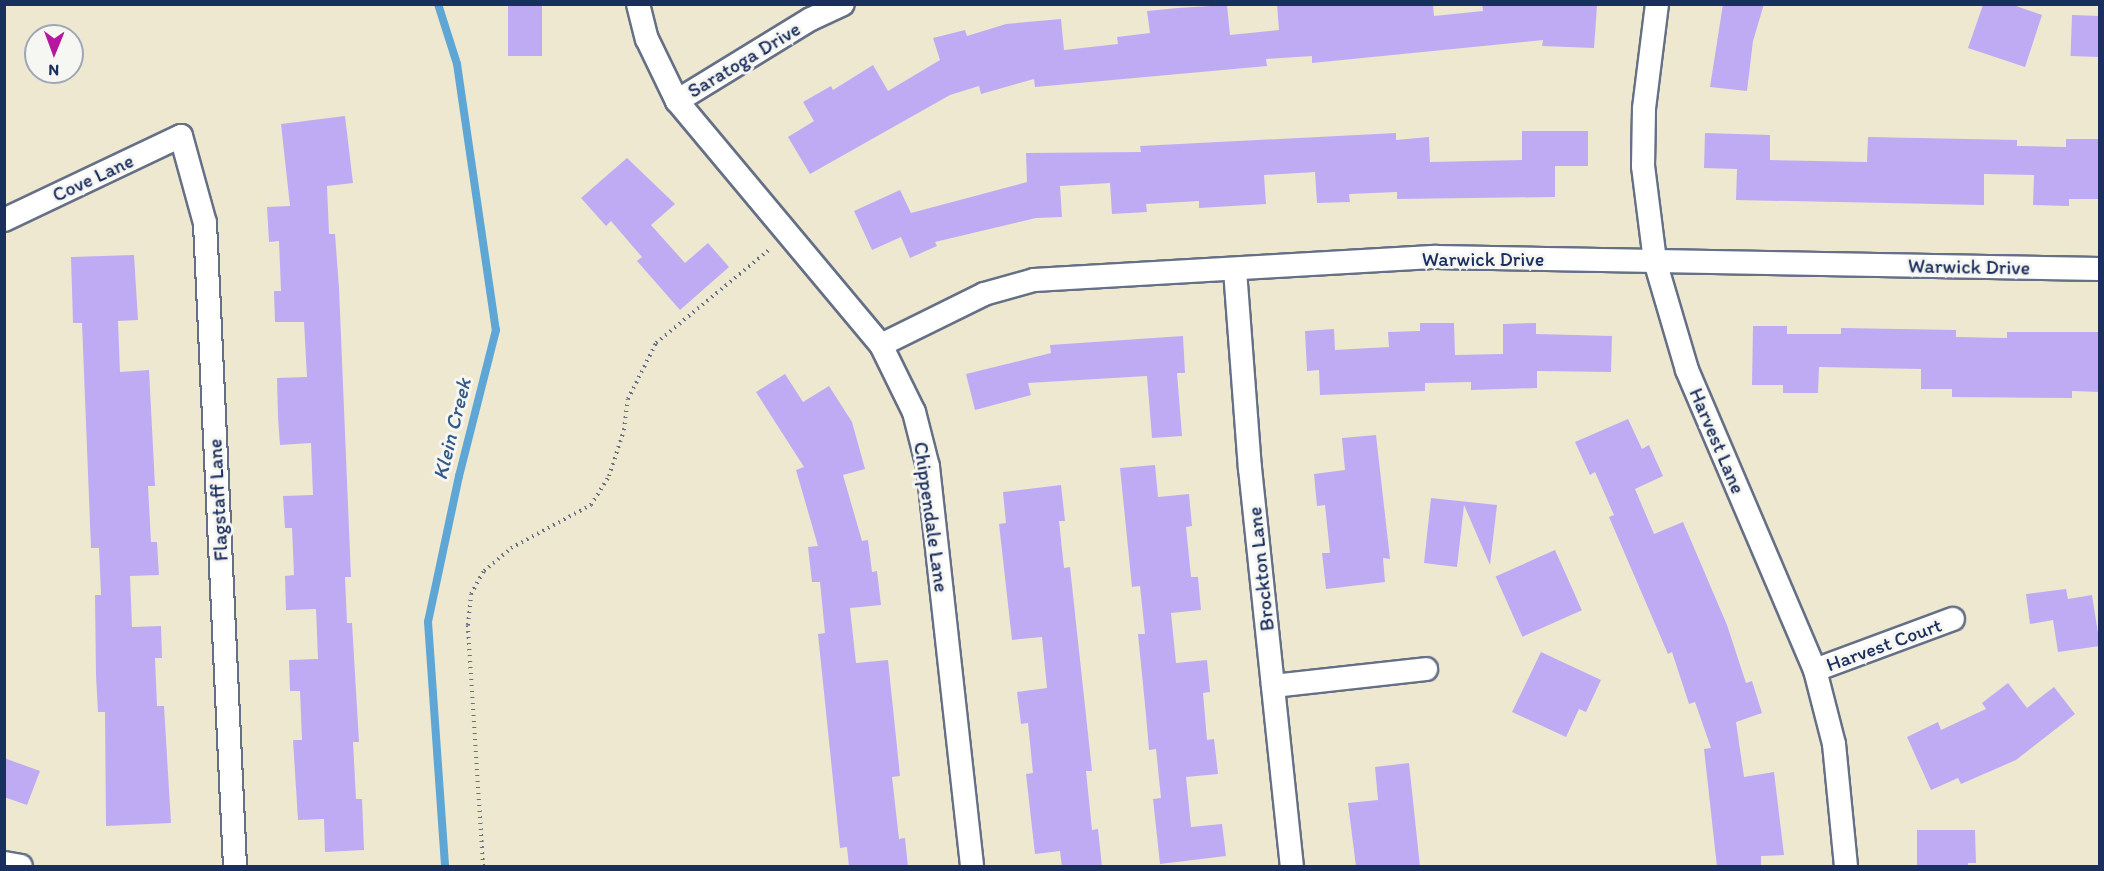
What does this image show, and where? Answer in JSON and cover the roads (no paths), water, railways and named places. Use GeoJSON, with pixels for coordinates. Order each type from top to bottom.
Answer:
{"type":"FeatureCollection","features":[{"type":"Feature","properties":{"kind":"street","name":"Chippendale Lane"},"geometry":{"type":"LineString","coordinates":[[638,4],[647,39],[677,101],[881,345],[914,412],[928,467],[972,867]]}},
{"type":"Feature","properties":{"kind":"street","name":"Saratoga Drive"},"geometry":{"type":"LineString","coordinates":[[677,101],[811,19],[843,4]]}},
{"type":"Feature","properties":{"kind":"street","name":"Harvest Lane"},"geometry":{"type":"LineString","coordinates":[[1657,4],[1643,143],[1655,261],[1687,370],[1815,670],[1834,744],[1846,867]]}},
{"type":"Feature","properties":{"kind":"street","name":"Cove Lane"},"geometry":{"type":"LineString","coordinates":[[4,220],[182,136]]}},
{"type":"Feature","properties":{"kind":"street","name":"Flagstaff Lane"},"geometry":{"type":"LineString","coordinates":[[182,136],[204,224],[235,867]]}},
{"type":"Feature","properties":{"kind":"street","name":"Warwick Drive"},"geometry":{"type":"LineString","coordinates":[[881,345],[984,294],[1034,280],[1436,258],[2100,269]]}},
{"type":"Feature","properties":{"kind":"street","name":"Brockton Lane"},"geometry":{"type":"LineString","coordinates":[[1235,270],[1292,867]]}},
{"type":"Feature","properties":{"kind":"street","name":"Harvest Court"},"geometry":{"type":"LineString","coordinates":[[1815,670],[1953,620]]}},
{"type":"Feature","properties":{"kind":"street"},"geometry":{"type":"LineString","coordinates":[[1273,686],[1426,669]]}},
{"type":"Feature","properties":{"kind":"street"},"geometry":{"type":"LineString","coordinates":[[4,863],[21,867]]}},
{"type":"Feature","properties":{"kind":"waterway","name":"Klein Creek"},"geometry":{"type":"LineString","coordinates":[[438,4],[457,64],[496,330],[459,476],[428,622],[445,866]]}}]}
